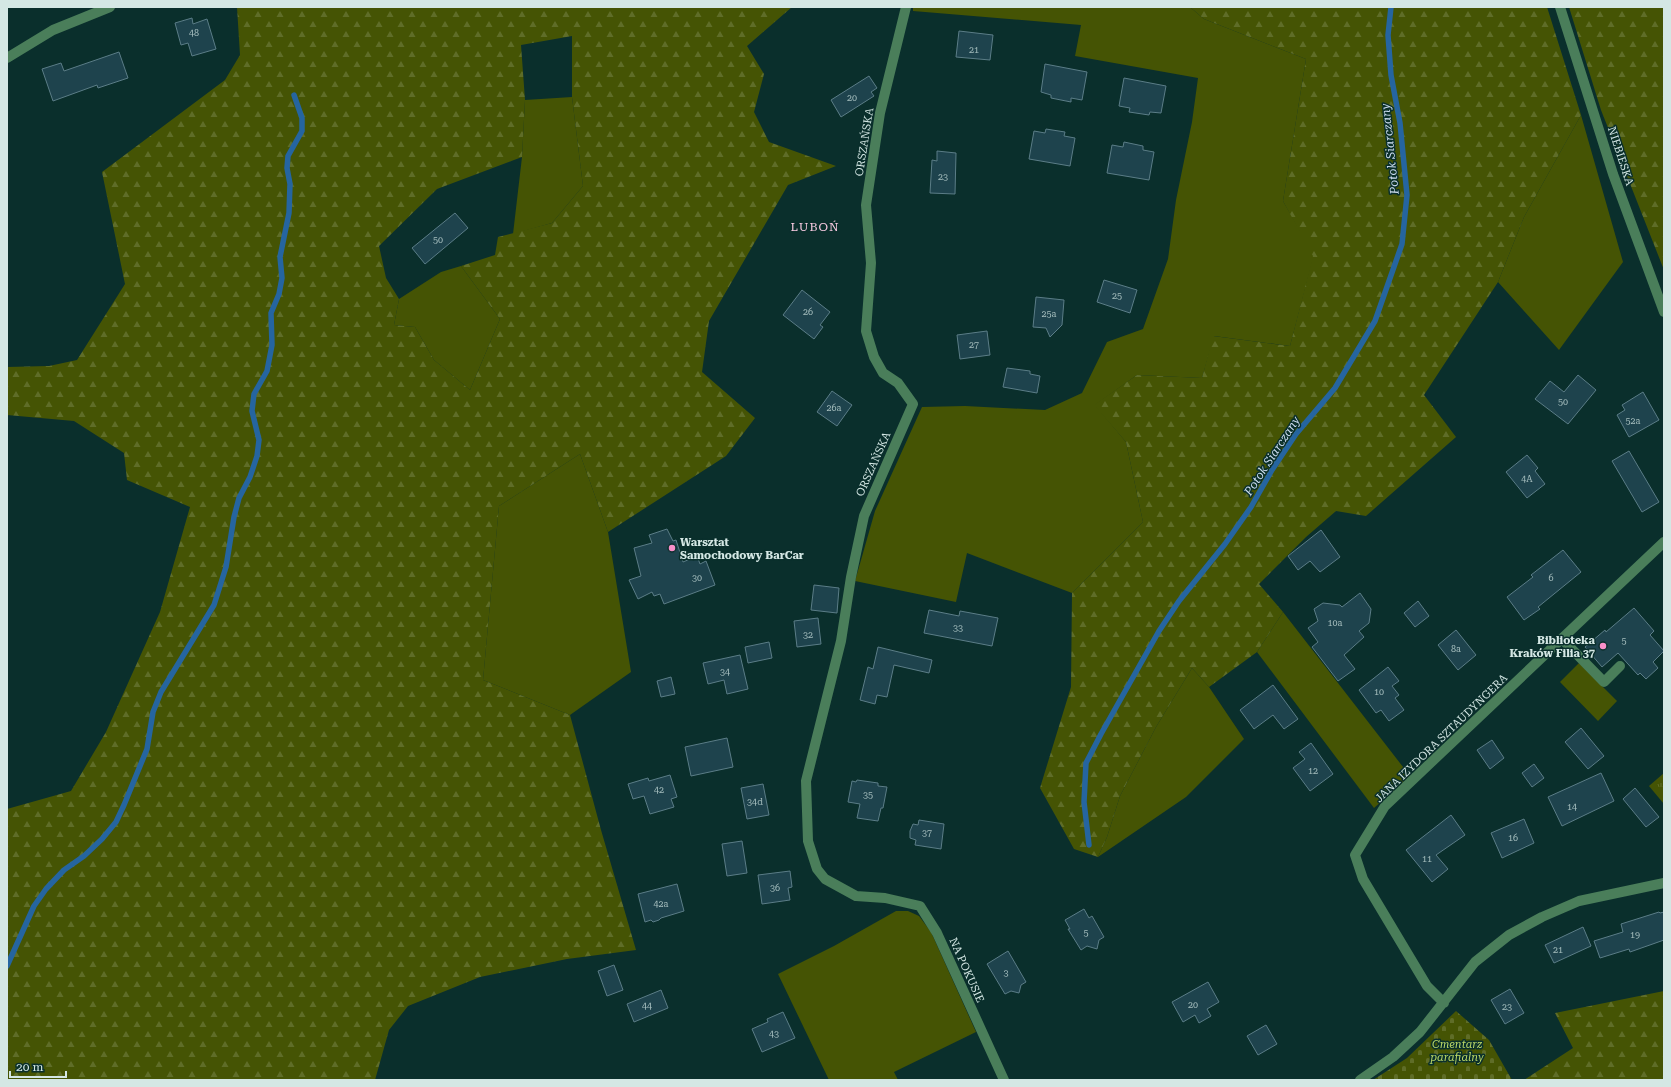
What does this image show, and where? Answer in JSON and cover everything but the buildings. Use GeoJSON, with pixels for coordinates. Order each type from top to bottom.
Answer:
{"type":"FeatureCollection","features":[{"type":"Feature","properties":{"kind":"street"},"geometry":{"type":"LineString","coordinates":[[7,58],[53,30],[110,7]]}},
{"type":"Feature","properties":{"kind":"street","name":"ORSZAŃSKA"},"geometry":{"type":"LineString","coordinates":[[885,898],[856,896],[825,879],[817,869],[808,841],[806,780],[841,641],[851,577],[864,516],[913,404],[898,383],[884,373],[874,357],[866,331],[871,263],[866,205],[880,113],[906,7]]}},
{"type":"Feature","properties":{"kind":"street","name":"NIEBIESKA"},"geometry":{"type":"LineString","coordinates":[[1560,7],[1613,174],[1664,312]]}},
{"type":"Feature","properties":{"kind":"street","name":"JANA IZYDORA SZTAUDYNGERA"},"geometry":{"type":"LineString","coordinates":[[1444,1003],[1426,986],[1362,879],[1355,855],[1385,806],[1664,542]]}},
{"type":"Feature","properties":{"kind":"street"},"geometry":{"type":"LineString","coordinates":[[1562,639],[1604,682],[1620,666]]}},
{"type":"Feature","properties":{"kind":"street"},"geometry":{"type":"LineString","coordinates":[[1360,1080],[1393,1057],[1420,1032],[1475,962],[1516,931],[1542,917],[1579,901],[1664,883]]}},
{"type":"Feature","properties":{"kind":"street","name":"NA POKUSIE"},"geometry":{"type":"LineString","coordinates":[[885,898],[920,906],[937,933],[1004,1080]]}},
{"type":"Feature","properties":{"kind":"green space"},"geometry":{"type":"Polygon","coordinates":[[[237,7],[792,7],[747,46],[764,74],[754,112],[769,142],[836,166],[788,185],[709,321],[702,372],[755,418],[726,456],[608,532],[580,454],[499,506],[483,680],[570,715],[601,830],[636,950],[567,959],[480,977],[408,1006],[389,1030],[375,1080],[7,1080],[7,809],[71,791],[106,732],[160,612],[190,507],[127,480],[124,453],[74,421],[7,415],[7,367],[49,366],[77,360],[125,284],[102,172],[225,80],[240,55],[237,7]],[[572,36],[521,45],[525,100],[522,157],[437,189],[379,246],[386,278],[399,299],[394,325],[415,327],[434,360],[470,390],[500,319],[461,266],[495,255],[498,237],[552,223],[583,186],[572,97],[572,36]]]}},
{"type":"Feature","properties":{"kind":"green space"},"geometry":{"type":"Polygon","coordinates":[[[913,7],[1190,7],[1204,19],[1306,59],[1283,201],[1314,255],[1290,346],[1214,336],[1202,378],[1137,375],[1095,405],[1126,442],[1143,522],[1072,593],[967,553],[956,602],[855,581],[875,511],[922,407],[965,406],[1045,410],[1082,393],[1107,342],[1143,329],[1168,259],[1176,200],[1192,122],[1198,78],[1075,56],[1081,25],[913,11],[913,7]]]}},
{"type":"Feature","properties":{"kind":"green space"},"geometry":{"type":"Polygon","coordinates":[[[1190,7],[1547,7],[1581,115],[1524,217],[1498,282],[1424,395],[1456,437],[1366,516],[1336,511],[1306,537],[1259,584],[1283,612],[1257,652],[1209,687],[1192,668],[1156,727],[1120,796],[1107,837],[1098,857],[1074,849],[1040,788],[1071,687],[1072,593],[1143,522],[1126,442],[1094,405],[1137,375],[1202,378],[1213,336],[1290,346],[1313,256],[1283,201],[1306,59],[1204,19],[1190,7]]]}},
{"type":"Feature","properties":{"kind":"green space"},"geometry":{"type":"Polygon","coordinates":[[[1569,7],[1664,7],[1664,270],[1601,110],[1569,7]]]}},
{"type":"Feature","properties":{"kind":"green space"},"geometry":{"type":"Polygon","coordinates":[[[572,97],[583,186],[552,223],[513,234],[522,157],[525,100],[572,97]]]}},
{"type":"Feature","properties":{"kind":"green space"},"geometry":{"type":"Polygon","coordinates":[[[1581,115],[1623,262],[1559,350],[1498,282],[1524,217],[1581,115]]]}},
{"type":"Feature","properties":{"kind":"green space"},"geometry":{"type":"Polygon","coordinates":[[[461,266],[500,319],[470,390],[434,360],[415,327],[394,325],[399,299],[441,272],[461,266]]]}},
{"type":"Feature","properties":{"kind":"green space"},"geometry":{"type":"Polygon","coordinates":[[[580,454],[608,532],[631,672],[570,715],[483,680],[499,506],[580,454]]]}},
{"type":"Feature","properties":{"kind":"green space"},"geometry":{"type":"Polygon","coordinates":[[[1283,612],[1410,776],[1374,808],[1257,652],[1283,612]]]}},
{"type":"Feature","properties":{"kind":"green space"},"geometry":{"type":"Polygon","coordinates":[[[1579,663],[1617,701],[1598,721],[1560,682],[1579,663]]]}},
{"type":"Feature","properties":{"kind":"green space"},"geometry":{"type":"Polygon","coordinates":[[[1192,668],[1209,687],[1244,739],[1186,797],[1098,857],[1107,837],[1120,796],[1156,727],[1192,668]]]}},
{"type":"Feature","properties":{"kind":"green space"},"geometry":{"type":"Polygon","coordinates":[[[1664,773],[1664,804],[1649,786],[1664,773]]]}},
{"type":"Feature","properties":{"kind":"green space"},"geometry":{"type":"Polygon","coordinates":[[[896,911],[908,911],[919,916],[931,932],[976,1032],[894,1072],[898,1080],[829,1080],[778,974],[834,946],[896,911]]]}},
{"type":"Feature","properties":{"kind":"green space"},"geometry":{"type":"Polygon","coordinates":[[[1664,991],[1664,1080],[1524,1080],[1573,1048],[1555,1013],[1664,991]]]}},
{"type":"Feature","properties":{"kind":"green space","name":"Cmentarz parafialny"},"geometry":{"type":"Polygon","coordinates":[[[1456,1011],[1489,1040],[1512,1080],[1373,1080],[1407,1058],[1456,1011]]]}},
{"type":"Feature","properties":{"kind":"waterway","name":"Potok Siarczany"},"geometry":{"type":"LineString","coordinates":[[1089,845],[1084,802],[1086,763],[1101,734],[1159,631],[1179,601],[1225,544],[1251,507],[1272,470],[1296,434],[1335,388],[1375,321],[1402,244],[1407,195],[1400,123],[1391,75],[1388,35],[1391,7]]}},
{"type":"Feature","properties":{"kind":"waterway"},"geometry":{"type":"LineString","coordinates":[[7,966],[34,906],[46,889],[64,870],[84,856],[102,839],[116,822],[147,749],[153,712],[161,692],[214,605],[226,567],[234,517],[239,498],[250,477],[257,456],[259,440],[252,411],[254,394],[267,371],[272,345],[271,313],[279,294],[282,278],[280,257],[289,213],[290,184],[287,168],[288,156],[302,131],[302,118],[294,95]]}},
{"type":"Feature","properties":{"kind":"place","name":"Warsztat Samochodowy BarCar"},"geometry":{"type":"Point","coordinates":[672,548]}},
{"type":"Feature","properties":{"kind":"place","name":"Biblioteka Kraków Filia 37"},"geometry":{"type":"Point","coordinates":[1603,646]}},
{"type":"Feature","properties":{"kind":"district","name":"LUBOŃ"},"geometry":{"type":"Point","coordinates":[815,227]}}]}
